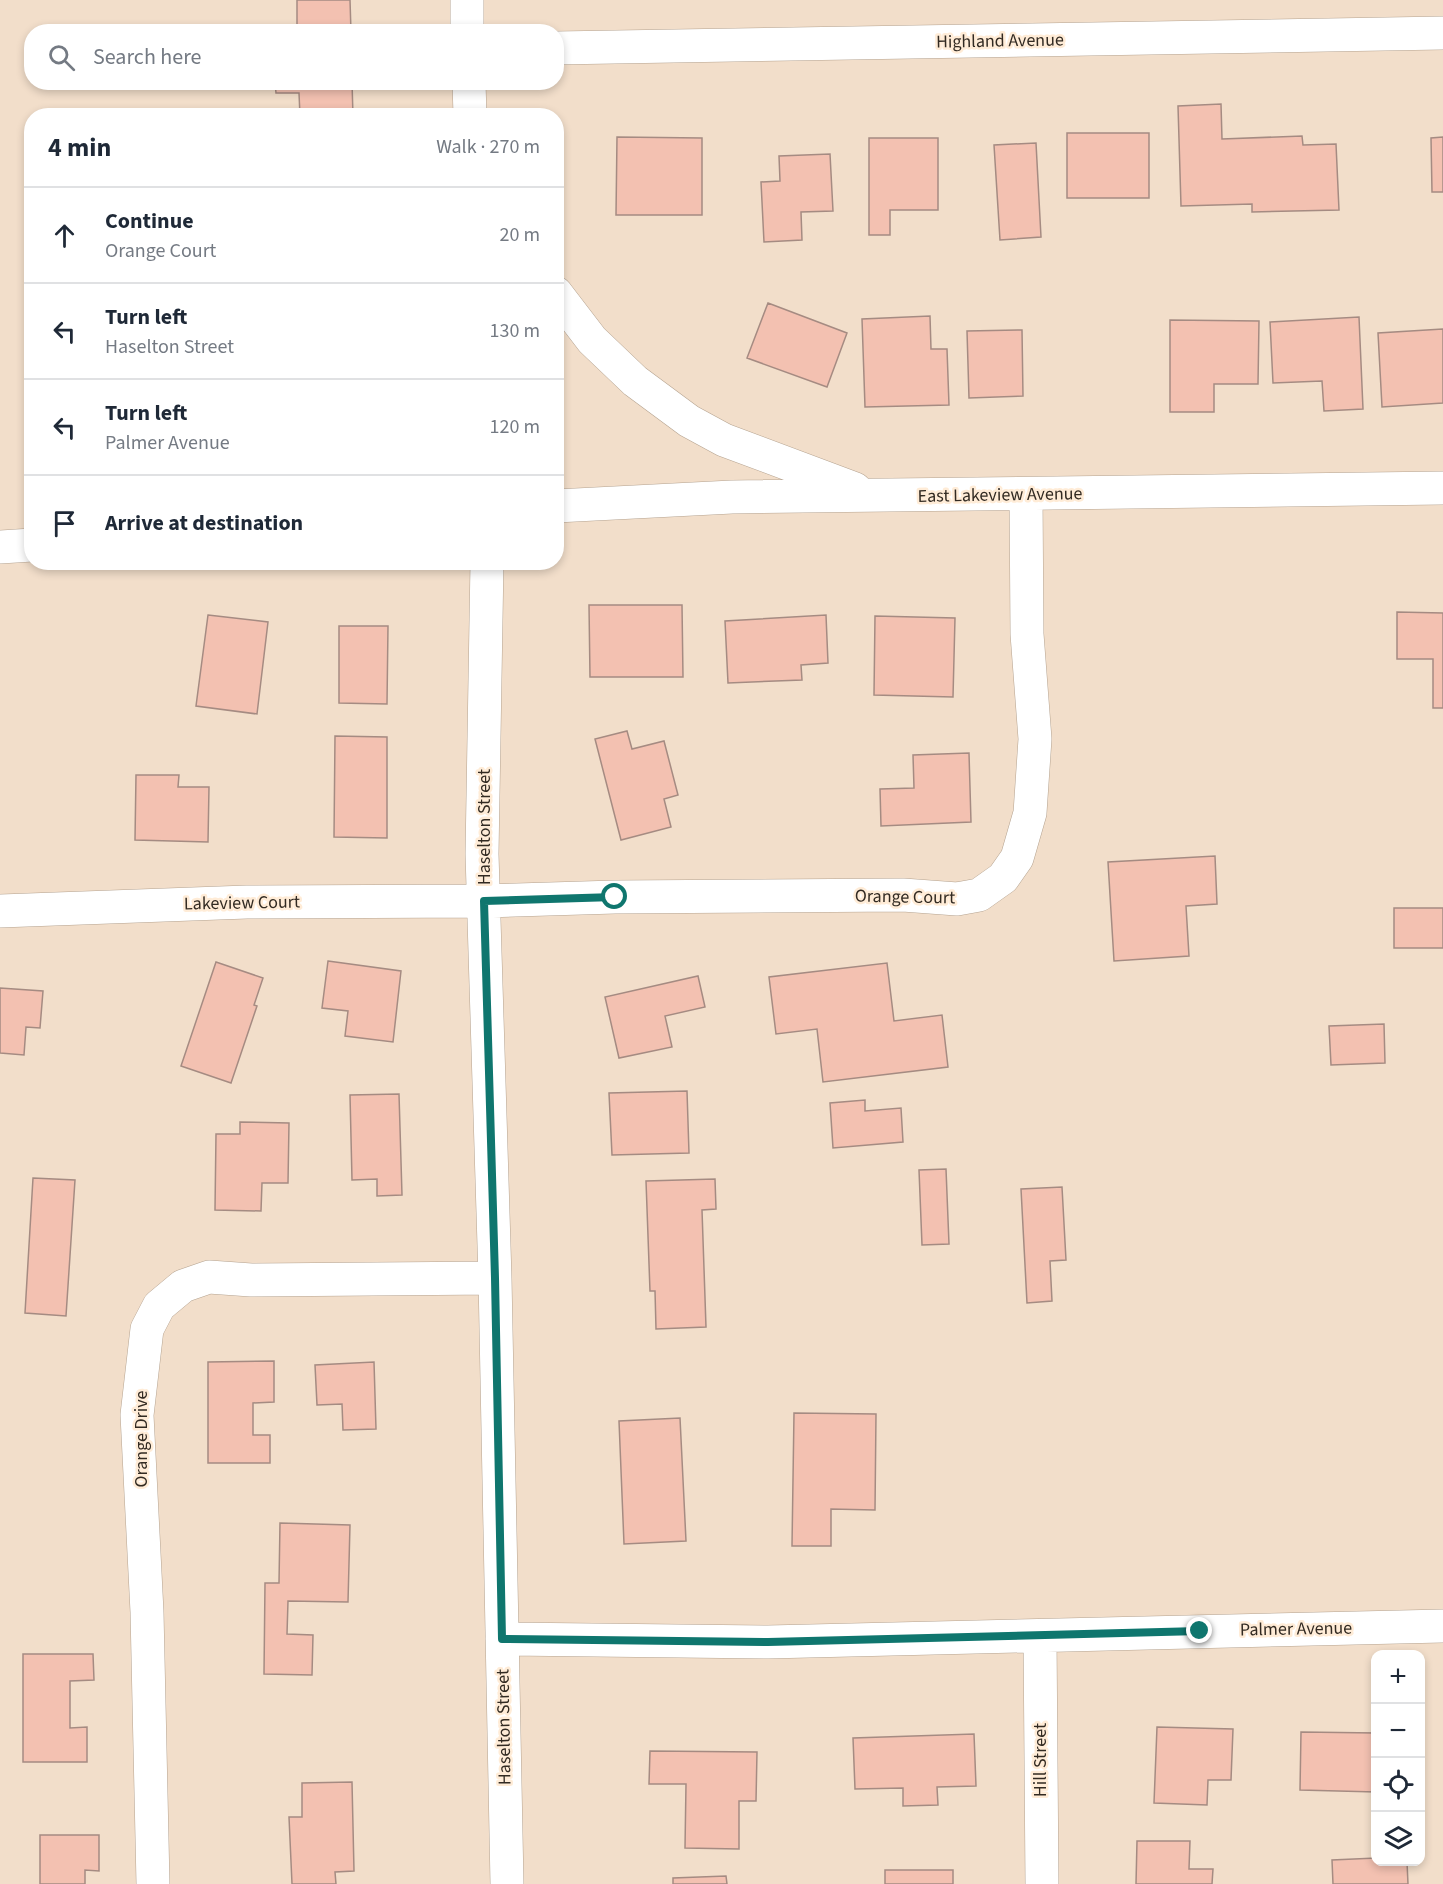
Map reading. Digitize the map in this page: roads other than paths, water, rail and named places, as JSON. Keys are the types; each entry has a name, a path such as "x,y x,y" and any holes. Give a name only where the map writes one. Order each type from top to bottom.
{"street":[{"path":"467,0 467,24"},
{"name":"Highland Avenue","path":"564,48 1443,33"},
{"path":"469,90 470,108"},
{"path":"564,303 592,340 635,381 689,421 724,440 874,496"},
{"name":"East Lakeview Avenue","path":"564,506 732,497 1443,488"},
{"name":"Orange Court","path":"484,901 615,897 892,895 957,899 979,895 1003,878 1017,858 1030,813 1035,739 1027,634 1026,494"},
{"path":"0,547 24,546"},
{"name":"Haselton Street","path":"488,570 483,854 495,1278 507,1884"},
{"name":"Lakeview Court","path":"0,911 247,902 484,901"},
{"name":"Orange Drive","path":"153,1884 147,1612 137,1415 147,1329 159,1305 183,1286 209,1277 251,1280 495,1278"},
{"name":"Palmer Avenue","path":"502,1639 768,1642 1443,1626"},
{"name":"Hill Street","path":"1040,1636 1042,1884"}]}
